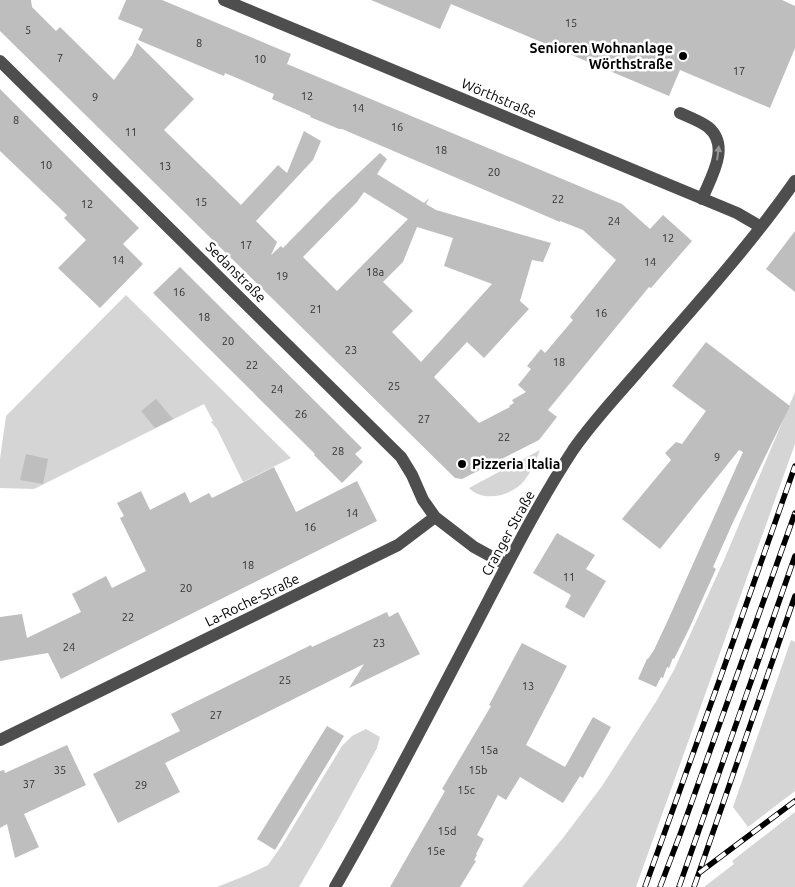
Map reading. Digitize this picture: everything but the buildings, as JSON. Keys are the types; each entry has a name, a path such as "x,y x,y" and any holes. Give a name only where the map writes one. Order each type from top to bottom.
{"street":[{"name":"Wörthstraße","path":"224,0 737,213 760,227"},
{"name":"Sedanstraße","path":"0,61 401,457 434,517"},
{"path":"680,113 710,128 719,146 719,157 702,199"},
{"name":"Cranger Straße","path":"335,887 371,824 507,565 553,482 575,448 600,415 724,272 795,181"},
{"path":"434,517 474,547 507,565"},
{"name":"La-Roche-Straße","path":"0,740 398,545 434,517"}],"shaded area":[{"path":"126,295 291,458 243,482 217,429 211,422 213,421 204,404 34,489 0,488 0,459 6,416"},
{"path":"795,392 795,444 636,887 522,887 563,838 602,786 674,670 724,560"},
{"path":"540,450 527,478 512,491 497,496 489,496 475,493 469,488"},
{"path":"791,640 795,642 795,791 748,827 733,807"},
{"path":"366,729 380,737 377,748 299,887 217,887 268,865 342,746 352,736"},
{"path":"795,812 795,887 704,887 734,864 732,861"}],"railway":[{"path":"645,887 795,466"},
{"path":"660,887 795,513"},
{"path":"679,887 795,556"},
{"path":"694,887 795,596"},
{"path":"699,873 795,801"}],"place":[{"name":"Senioren Wohnanlage Wörthstraße","path":"683,56"},
{"name":"Pizzeria Italia","path":"462,464"}]}
